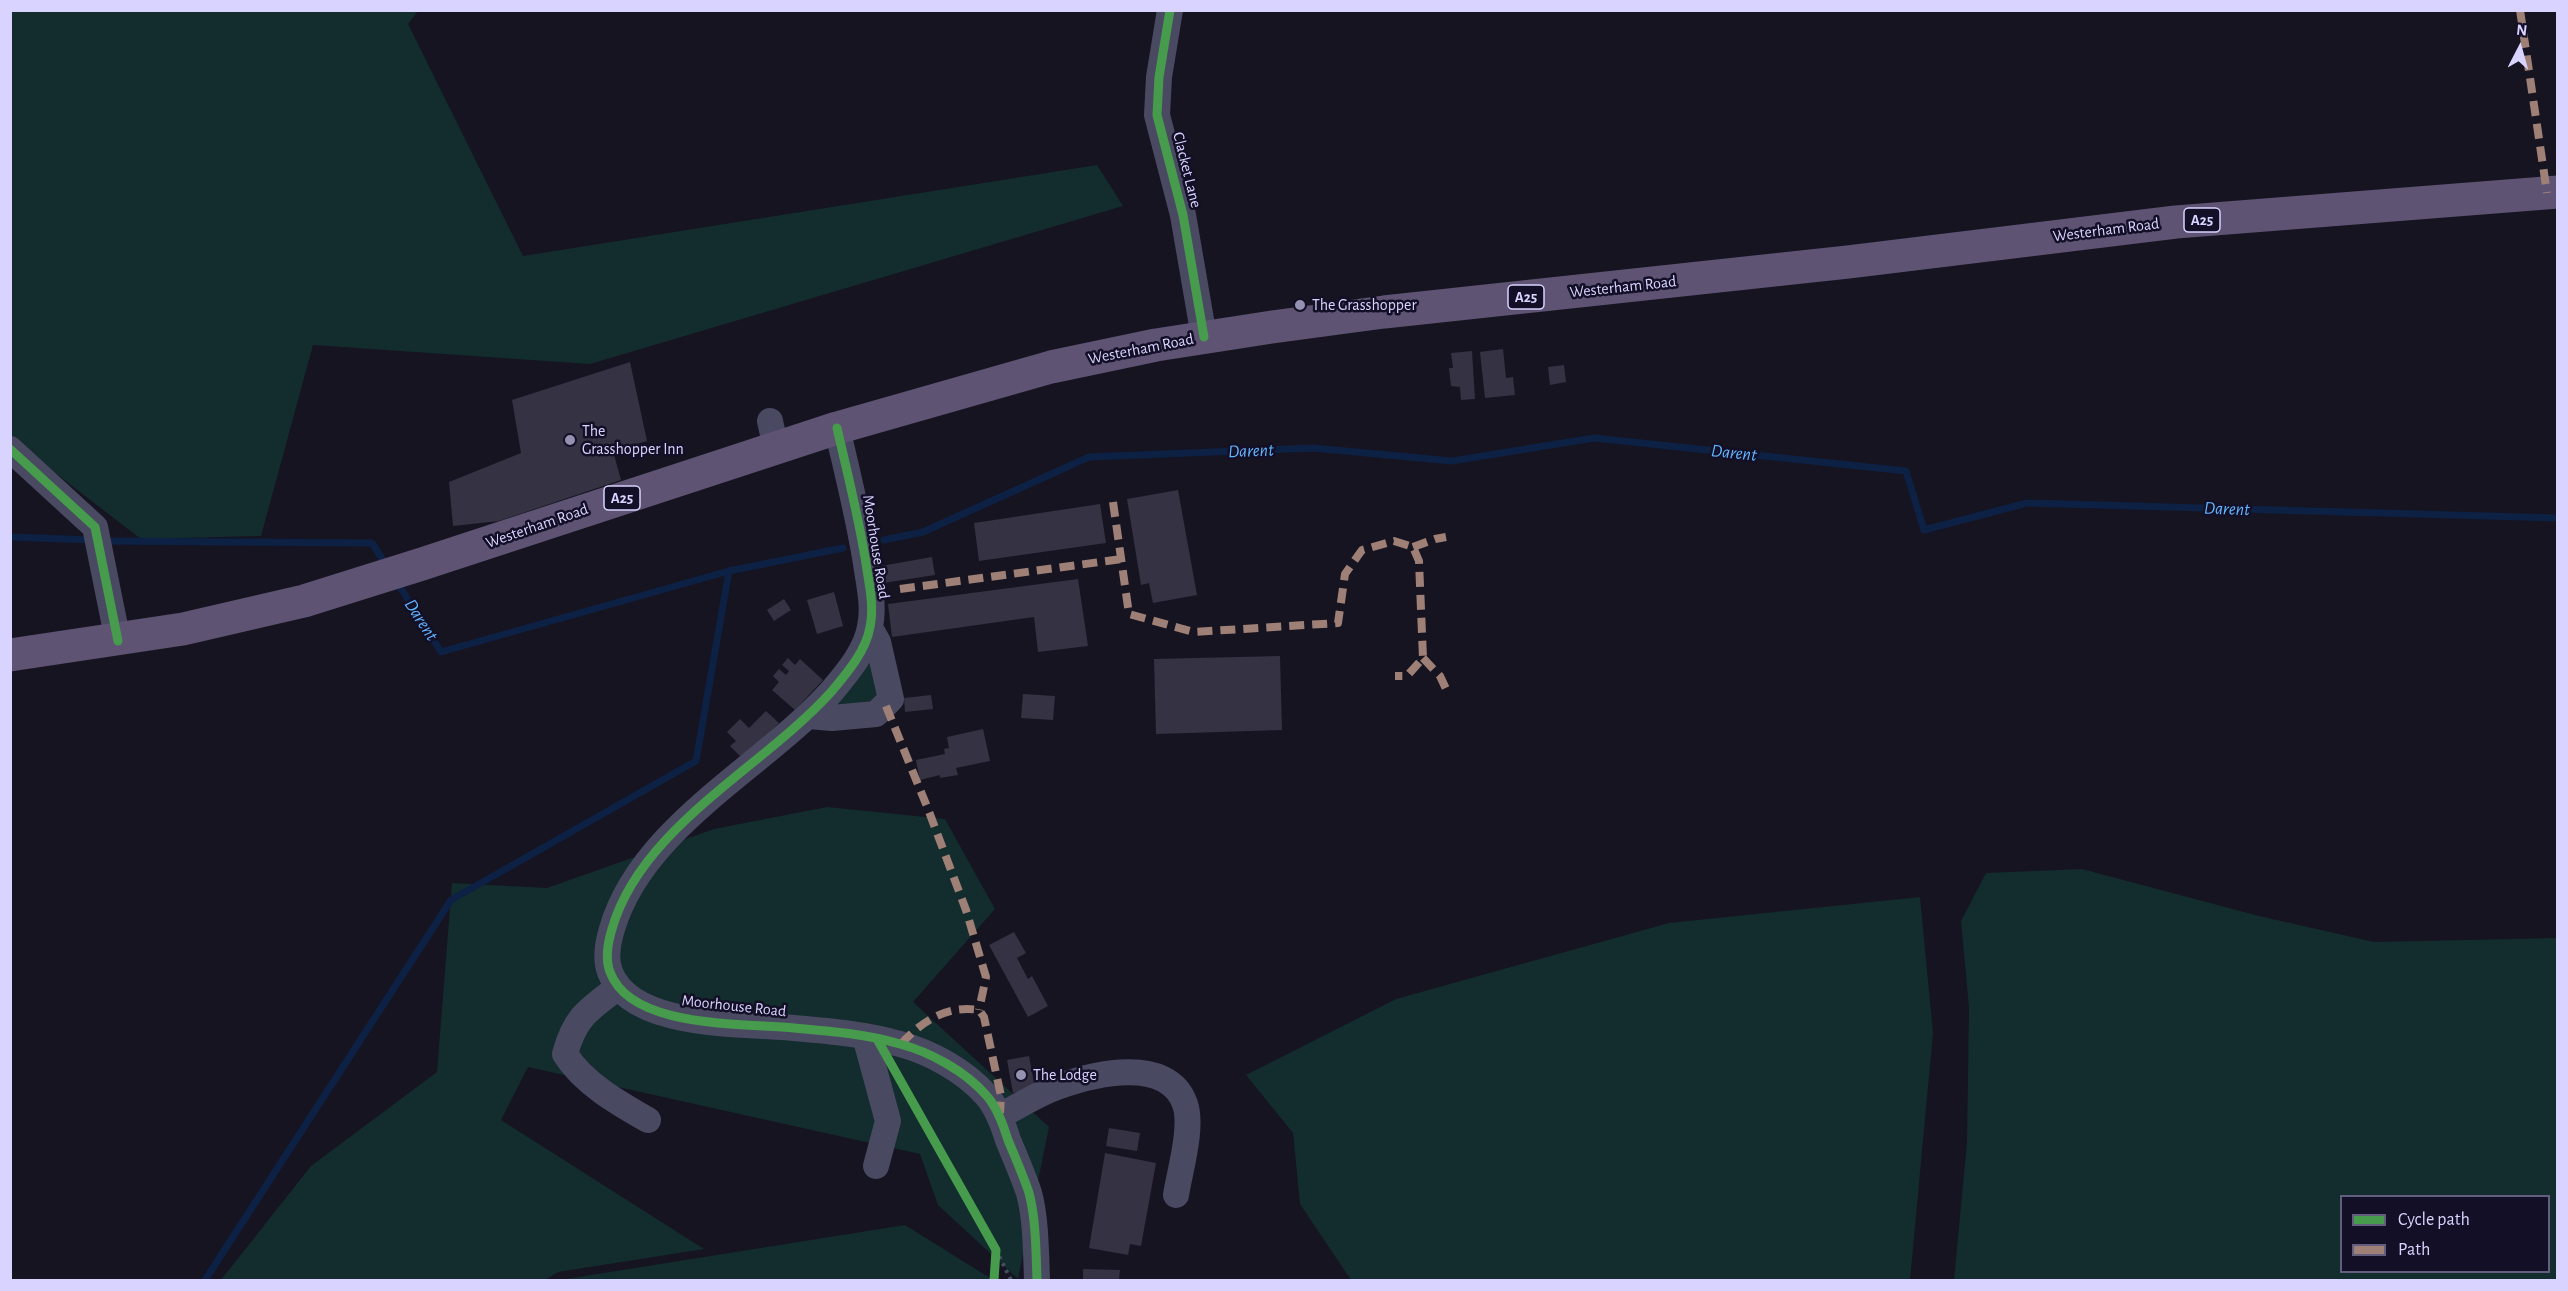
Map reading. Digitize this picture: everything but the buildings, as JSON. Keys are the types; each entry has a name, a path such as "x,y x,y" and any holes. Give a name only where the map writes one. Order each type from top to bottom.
{"main road":[{"name":"Westerham Road","path":"10,655 118,641 243,616 391,574 773,435 837,428 1051,367 1204,337 1384,312 1836,264 2176,222 2558,192"}],"street":[{"name":"Clacket Lane","path":"1170,10 1159,77 1157,115 1183,215 1204,337"},
{"name":"Moorhouse Road","path":"837,428 863,542 872,604 870,628 858,657 839,683 809,716 669,834 638,875 617,913 609,942 608,968 617,988 641,1005 684,1019 865,1036 901,1044 932,1056 968,1079 986,1095 999,1116 1030,1195 1037,1281"},
{"path":"10,449 95,527 118,641"},
{"path":"809,716 832,718 876,714 891,699 878,642 870,628"},
{"path":"617,988 583,1014 570,1036 566,1054 573,1067 616,1102 648,1120"},
{"path":"865,1036 888,1121 876,1166"},
{"path":"999,1116 1057,1087 1107,1075 1142,1072 1158,1076 1171,1083 1181,1095 1186,1106 1188,1123 1176,1195"}],"path":[{"path":"996,1250 1011,1281"}],"green space":[{"path":"10,11 418,11 408,24 523,256 1097,165 1123,206 590,364 313,345 261,536 141,539 11,439"},
{"path":"870,648 882,692 877,701 833,707"},
{"path":"827,807 945,819 995,909 913,1002 1049,1127 1018,1279 938,1205 920,1154 528,1067 501,1120 704,1249 558,1272 545,1280 221,1280 311,1166 437,1072 452,883 547,888 714,829"},
{"path":"2082,869 2259,916 2374,942 2557,938 2557,1280 1954,1280 1967,1142 1969,1008 1961,921 1986,873"},
{"path":"1920,897 1933,1033 1910,1280 1351,1280 1300,1204 1293,1133 1246,1075 1396,999 1669,923"},
{"path":"905,1225 991,1280 560,1280"}],"waterway":[{"name":"Darent","path":"884,540 923,532 1089,457 1313,448 1452,461 1594,438 1906,471 1924,530 2027,503 2558,518"},
{"name":"Darent","path":"10,537 92,540"},
{"name":"Darent","path":"103,541 372,543 386,565"},
{"name":"Darent","path":"397,582 441,652 729,571 843,548"},
{"path":"205,1280 451,900 696,761 729,571"}],"marked path":[{"path":"2520,10 2547,193"},
{"path":"1113,502 1129,614 1194,632 1338,623 1345,574 1362,550 1394,541 1413,547 1419,561 1423,658 1407,676 1395,676"},
{"path":"1413,547 1446,537"},
{"path":"900,589 1122,559"},
{"path":"1423,658 1440,676 1447,691"},
{"path":"886,706 966,910 986,977 979,1010"},
{"path":"901,1044 918,1028 936,1016 956,1010 979,1010 984,1017 1001,1096 1000,1113"}],"cycle path":[{"path":"1170,10 1159,77 1157,115 1183,215 1204,337"},
{"path":"837,428 857,517 870,591 872,606 868,636 855,661 832,691 804,719 707,800 649,859 627,893 612,929 609,939 608,967 622,991 640,1004 664,1013 691,1020 821,1030 874,1038 923,1052 968,1078 986,1095 996,1110 1029,1193 1034,1225 1037,1280"},
{"path":"10,449 95,527 118,641"},
{"path":"877,1039 996,1250 994,1280"}],"place":[{"name":"The Grasshopper","path":"1300,305"},
{"name":"The Grasshopper Inn","path":"570,440"},
{"name":"The Lodge","path":"1021,1075"}]}
